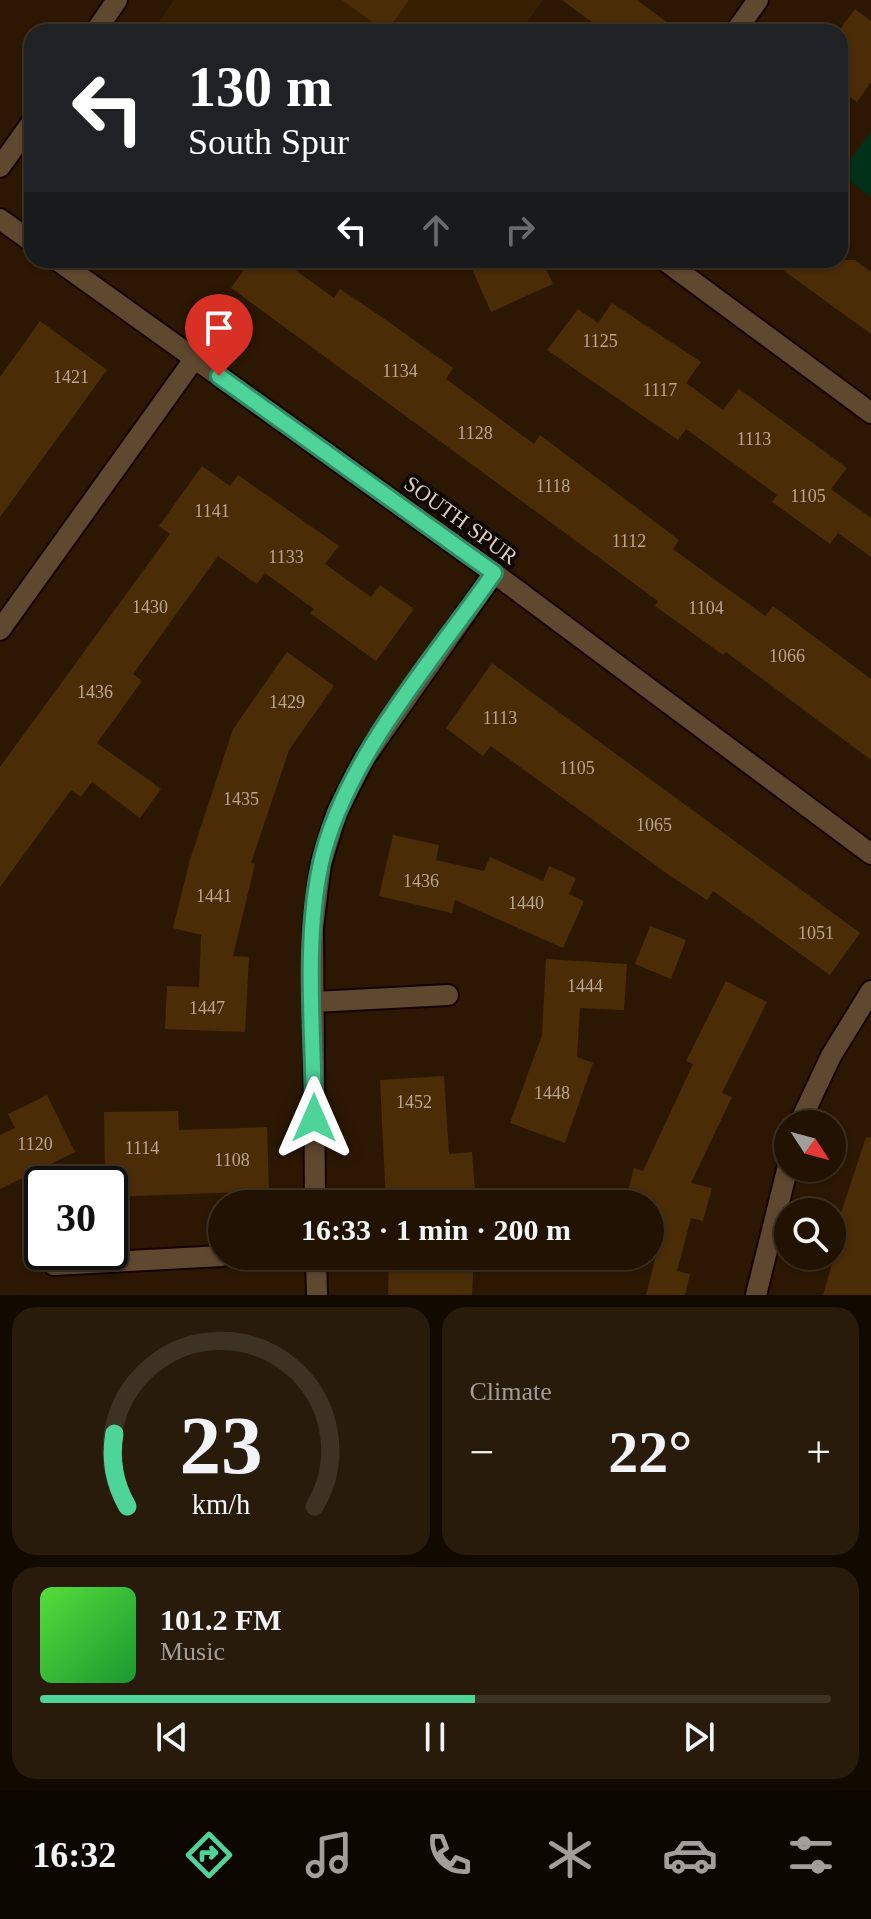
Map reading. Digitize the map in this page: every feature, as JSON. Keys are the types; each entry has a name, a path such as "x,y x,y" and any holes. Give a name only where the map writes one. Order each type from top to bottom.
{"street":[{"path":"100,24 117,0"},
{"path":"741,24 758,0"},
{"path":"0,167 24,133"},
{"path":"0,219 24,236"},
{"name":"SOUTH SPUR","path":"68,268 494,573 871,854"},
{"path":"675,268 871,413"},
{"path":"0,630 195,358"},
{"path":"315,1190 313,928 321,864 337,812 364,759 494,573"},
{"path":"806,1110 831,1056 871,991"},
{"path":"314,1002 448,995"},
{"path":"756,1295 784,1182"},
{"path":"128,1261 208,1257"},
{"path":"316,1270 317,1295"}],"shaded area":[{"path":"174,0 543,0 526,24 158,24"}],"green space":[{"path":"871,131 871,197 848,180 848,163"}],"building":[{"path":"342,0 409,0 392,24 375,24"},
{"path":"562,0 637,0 669,24 594,24"},
{"path":"855,9 871,21 871,82 857,102 848,96 848,24 844,24"},
{"path":"848,260 855,260 871,272 871,334 780,268 848,268"},
{"path":"245,268 292,268 334,298 340,289 453,368 446,379 534,444 540,435 679,540 673,549 765,616 773,606 871,679 871,760 726,652 723,655 655,606 658,601 231,288"},
{"path":"472,268 546,268 553,284 491,312"},
{"path":"612,303 701,362 686,383 723,410 739,389 847,468 831,489 871,518 871,557 838,533 830,544 772,502 777,495 686,429 678,440 547,350 578,309 598,323"},
{"path":"40,321 107,370 0,517 0,377"},
{"path":"202,466 230,486 238,475 339,546 325,564 371,597 380,585 414,609 376,661 310,613 314,609 265,573 257,584 218,556 133,674 142,681 97,743 161,789 140,818 92,782 81,797 71,790 0,887 0,767 170,534 159,526"},
{"path":"287,652 334,686 289,750 251,863 255,864 233,956 249,957 245,1032 165,1029 167,986 199,987 201,935 173,928 190,860 233,729"},
{"path":"492,663 860,933 830,975 713,891 707,900 669,875 491,746 483,756 446,728"},
{"path":"393,835 439,845 436,860 484,871 490,857 543,881 549,866 576,878 569,894 584,901 563,948 455,900 452,913 379,896"},
{"path":"650,926 686,940 671,979 635,964"},
{"path":"546,959 627,964 624,1010 580,1008 577,1057 593,1063 565,1143 510,1123 542,1035"},
{"path":"726,981 767,1002 722,1093 732,1097 691,1183 712,1188 703,1221 691,1218 677,1271 690,1274 685,1295 646,1295 652,1270 664,1270 664,1190 628,1190 634,1168 643,1171 693,1064 686,1061"},
{"path":"444,1076 449,1154 472,1152 475,1190 385,1190 380,1080"},
{"path":"47,1095 75,1152 47,1166 24,1166 24,1177 0,1189 0,1135 15,1128 8,1114"},
{"path":"178,1111 179,1130 267,1127 269,1190 208,1190 208,1193 128,1196 128,1166 105,1166 104,1112"},
{"path":"866,1137 871,1138 871,1295 823,1295 830,1270 846,1270 846,1198"},
{"path":"389,1270 473,1270 472,1295 388,1295"}],"route":[{"path":"219,376 494,573 364,759 337,812 321,864 313,928 314,1118"}]}
